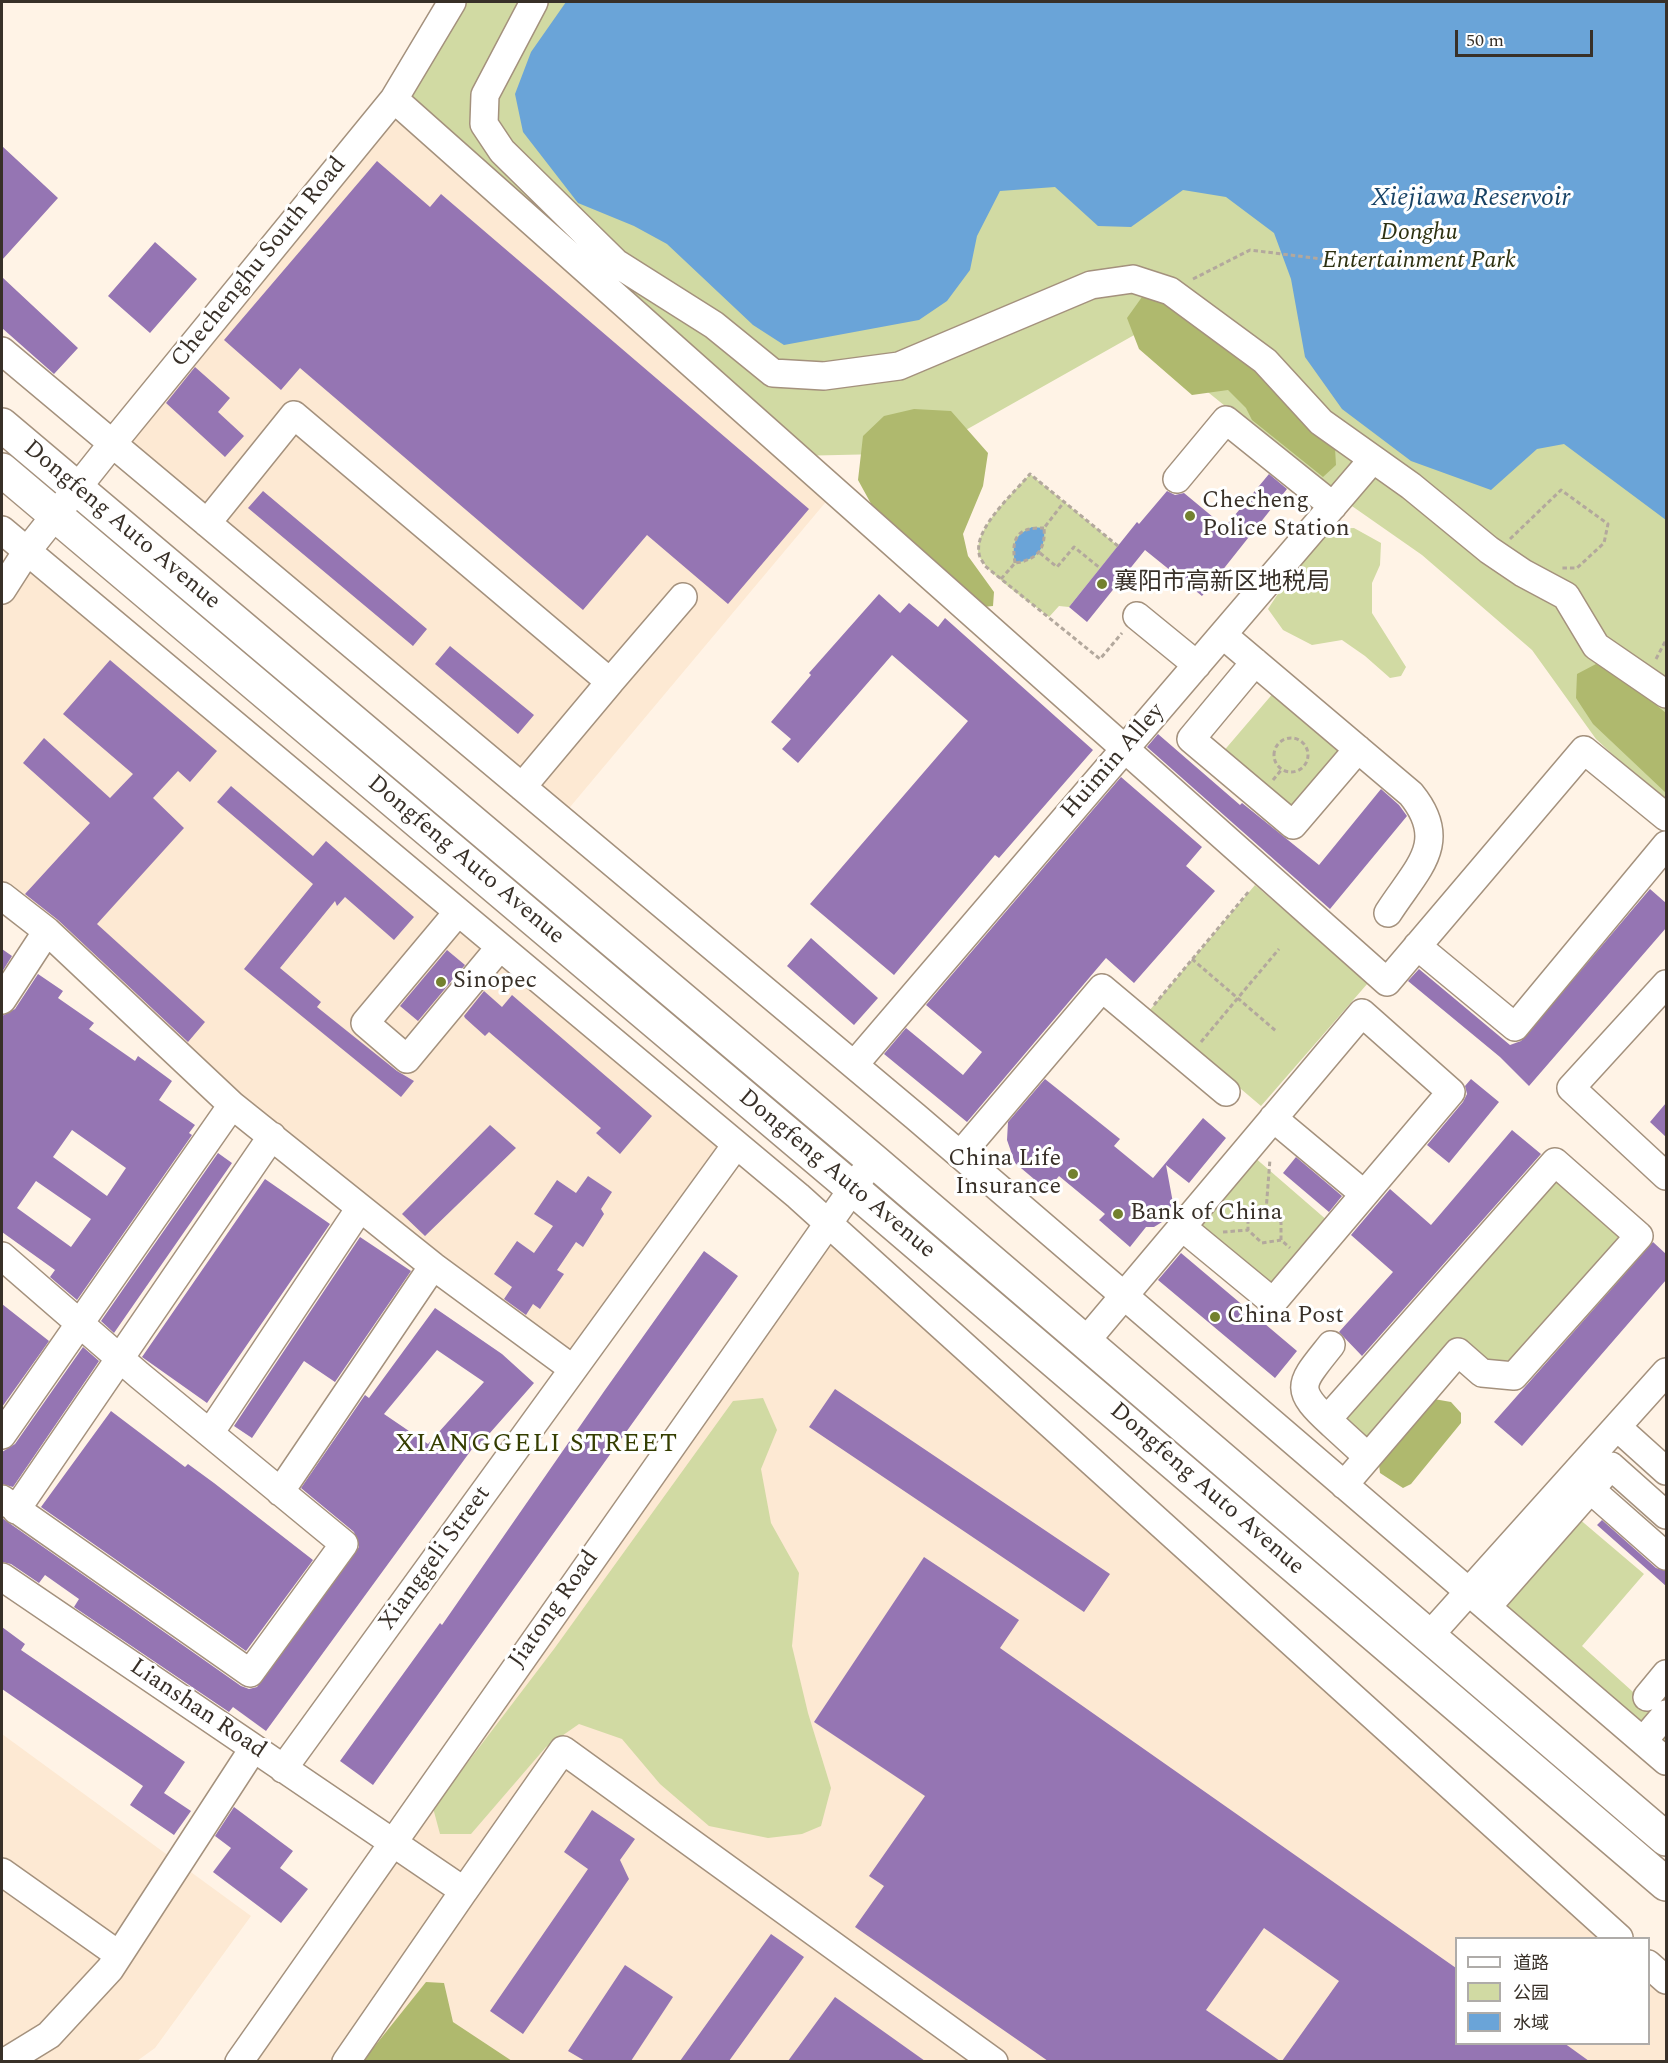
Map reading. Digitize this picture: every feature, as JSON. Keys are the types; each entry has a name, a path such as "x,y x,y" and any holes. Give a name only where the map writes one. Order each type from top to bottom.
{"main road":[{"name":"Dongfeng Auto Avenue","path":"2,425 874,1161 1666,1839"},
{"name":"Dongfeng Auto Avenue","path":"2,470 852,1188 1666,1884"}],"street":[{"name":"Chechenghu South Road","path":"2,590 27,551 112,444 393,99 452,2"},
{"path":"534,2 484,95 484,124 502,151 616,263 714,325 773,373 825,376 899,366 1091,285 1133,279 1170,291 1265,361 1321,422 1523,573 1566,596 1596,646 1666,693"},
{"path":"393,99 1387,982 1584,750 1666,817"},
{"path":"2,351 854,1065 1666,1761"},
{"path":"207,523 294,415 610,682"},
{"path":"1177,479 1226,420 1333,506"},
{"name":"Huimin Alley","path":"854,1065 1373,459"},
{"path":"2,530 736,1144 827,1223 1618,1937"},
{"path":"522,787 683,597"},
{"path":"1137,616 1197,665"},
{"path":"1223,634 1411,794 1423,809 1430,827 1428,850 1388,913"},
{"path":"1255,662 1191,739 1293,825 1358,749"},
{"path":"1417,946 1515,1027 1666,845"},
{"path":"2,896 47,931 232,1105 433,1266 573,1369"},
{"path":"458,912 365,1023 398,1052 407,1059 500,947"},
{"path":"2,1000 47,931"},
{"path":"1666,984 1571,1088 1666,1176"},
{"path":"960,1155 1102,988 1226,1092"},
{"path":"1085,1342 1362,1013 1451,1092 1273,1302 1182,1227"},
{"path":"2,1435 232,1105"},
{"path":"1273,1118 1364,1194"},
{"path":"2,1256 121,1359 344,1544 250,1673 9,1504 121,1359 272,1136"},
{"name":"Xianggeli Street","path":"283,1769 736,1144"},
{"name":"Jiatong Road","path":"239,2061 827,1223 874,1161"},
{"path":"1332,1424 1332,1414 1555,1162 1639,1236 1514,1376 1482,1373 1458,1352 1344,1485"},
{"path":"210,1433 360,1208"},
{"path":"280,1492 433,1266"},
{"path":"1331,1345 1306,1376 1304,1392 1309,1403 1368,1457"},
{"path":"1429,1636 1478,1599 1591,1490 1617,1426 1666,1372"},
{"path":"1617,1426 1666,1471"},
{"path":"1478,1599 1604,1458"},
{"path":"1604,1458 1666,1515"},
{"path":"1591,1490 1666,1556"},
{"name":"Lianshan Road","path":"2,1577 464,1891 468,1885"},
{"path":"1643,1741 1666,1674"},
{"path":"5,2061 49,2036 110,1969 253,1749"},
{"path":"346,2061 563,1750 994,2061"},
{"path":"2,1872 119,1955"},
{"path":"1650,1966 1666,1980"}],"path":[{"path":"1170,291 1250,250 1354,263"},
{"path":"1118,546 1030,474 992,518 980,538 978,554 986,566 1001,579 1100,659 1137,616"},
{"path":"1510,539 1561,490 1608,524 1604,543 1577,568 1554,568"},
{"path":"1001,579 1015,563 1030,561 1040,552 1045,538 1044,528 1064,502"},
{"path":"1015,563 1012,545 1018,534 1032,527 1044,528"},
{"path":"1466,531 1510,539 1519,544"},
{"path":"1040,552 1057,567 1074,547 1100,568"},
{"path":"1659,665 1655,658 1666,640"},
{"path":"1289,738 1300,741 1308,754 1306,765 1292,772 1277,765 1274,754 1279,743 1289,738"},
{"path":"1149,1011 1265,873"},
{"path":"1194,1051 1279,950"},
{"path":"1192,959 1276,1031"},
{"path":"1266,1211 1273,1118"},
{"path":"1266,1211 1281,1222 1281,1240 1262,1243 1248,1230 1248,1214 1266,1211"}],"shaded area":[{"path":"394,99 835,491 560,819 112,444"},
{"path":"27,551 736,1145 573,1369 433,1266 2,896 2,590"},
{"path":"827,1223 1618,1937 1455,1937 1455,2045 1650,2045 1650,1965 1666,1980 1666,2061 239,2062"},
{"path":"2,1734 251,1916 155,2048 137,2061 2,2061"}],"green space":[{"name":"Xiejiawa Reservoir","path":"452,2 1666,2 1666,804 1596,739 1532,650 1422,555 1329,490 1136,334 925,453 795,456 394,99"},
{"path":"1161,295 1237,346 1335,448 1336,465 1323,477 1252,420 1246,408 1228,390 1192,395 1139,349 1127,318 1142,297"},
{"path":"914,409 951,411 988,453 983,486 963,534 968,556 994,592 993,606 983,607 875,511 858,480 863,436 884,416"},
{"path":"1030,474 1118,546 1069,607 1059,606 1049,617 1010,588 990,570 979,555 979,545 988,523"},
{"path":"1354,528 1381,543 1380,565 1372,583 1372,613 1406,667 1401,676 1390,678 1342,640 1312,645 1283,630 1268,609 1294,569 1327,529"},
{"path":"1596,664 1623,678 1666,713 1666,793 1593,724 1576,698 1577,674"},
{"path":"1281,684 1358,749 1293,825 1216,760"},
{"path":"1255,885 1368,983 1261,1106 1149,1011"},
{"path":"1246,1150 1336,1228 1273,1302 1182,1227"},
{"path":"1562,1178 1621,1232 1617,1242 1512,1360 1482,1362 1458,1341 1365,1442 1346,1425 1347,1406 1547,1181"},
{"path":"763,1398 777,1430 761,1469 771,1523 799,1573 792,1646 808,1713 831,1788 821,1826 802,1834 768,1838 709,1826 660,1784 622,1739 579,1724 546,1747 471,1834 440,1834 433,1808 554,1649 733,1401"},
{"path":"1434,1399 1451,1402 1461,1413 1461,1423 1411,1484 1403,1488 1380,1473 1378,1456"},
{"path":"1571,1512 1644,1574 1582,1646 1662,1718 1666,1714 1666,1761 1487,1607"},
{"path":"426,1982 444,1983 453,2022 512,2061 362,2062"}],"water":[{"name":"Xiejiawa Reservoir","path":"566,2 1666,2 1666,520 1564,444 1537,449 1491,490 1411,461 1342,409 1305,357 1291,279 1274,233 1226,197 1183,190 1131,227 1098,226 1055,187 1000,191 977,236 970,270 947,301 919,320 784,345 753,325 667,244 634,226 578,203 523,132 515,94 531,52"},
{"path":"1032,527 1044,528 1041,548 1029,559 1015,563 1014,545 1021,534"}],"building":[{"path":"2,146 58,198 2,260"},
{"path":"377,161 430,207 441,194 809,509 728,604 647,535 583,610 300,368 281,390 224,340"},
{"path":"155,242 197,279 150,333 108,296"},
{"path":"2,277 78,348 54,374 2,328"},
{"path":"195,367 230,398 218,412 244,436 225,457 166,403"},
{"path":"1269,474 1287,489 1202,596 1145,550 1087,622 1069,607 1137,522 1139,524 1167,491 1175,495 1184,493 1225,527"},
{"path":"263,491 427,629 413,646 248,508"},
{"path":"879,594 900,613 909,603 938,627 945,618 1093,750 999,858 995,855 894,975 810,904 968,721 892,655 798,763 782,749 791,739 771,722 811,675 809,673"},
{"path":"450,646 534,715 518,734 435,664"},
{"path":"110,660 217,751 190,782 178,771 153,798 184,828 97,924 205,1022 188,1042 58,920 25,894 90,823 23,763 44,738 110,798 133,774 63,714"},
{"path":"1158,734 1240,805 1242,803 1319,865 1381,789 1399,805 1407,816 1330,909 1147,747"},
{"path":"1121,777 1202,847 1186,866 1215,891 1134,983 1106,958 967,1122 884,1054 906,1028 963,1075 982,1052 926,1005"},
{"path":"231,786 313,856 326,841 414,917 394,940 345,897 337,906 335,901 280,968 321,1002 317,1007 397,1071 414,1081 401,1097 244,969 313,884 217,802"},
{"path":"1650,889 1666,903 1666,928 1529,1086 1500,1057 1408,981 1419,969 1510,1045 1521,1041"},
{"path":"811,938 878,998 854,1025 787,966"},
{"path":"2,949 12,956 2,972"},
{"path":"447,950 465,965 418,1021 400,1006"},
{"path":"38,974 63,991 58,998 94,1023 89,1029 135,1061 138,1056 172,1081 159,1100 195,1125 189,1133 192,1135 77,1300 50,1277 55,1270 2,1232 2,1016 15,1009","holes":["72,1130 126,1168 107,1196 53,1157","36,1181 91,1219 71,1247 17,1208"]},
{"path":"484,991 502,1007 512,995 652,1116 620,1154 596,1133 601,1128 489,1032 485,1036 465,1018 464,1016"},
{"path":"1045,1079 1120,1139 1114,1146 1153,1178 1203,1118 1226,1138 1189,1183 1166,1165 1173,1203 1170,1211 1162,1222 1154,1227 1146,1227 1130,1247 1099,1220 1105,1214 1059,1176 1047,1190 1015,1163 1007,1140 1008,1122"},
{"path":"1471,1079 1499,1102 1449,1163 1427,1145 1463,1102 1467,1094 1465,1086"},
{"path":"1666,1103 1666,1137 1650,1122"},
{"path":"490,1125 516,1148 425,1236 402,1214"},
{"path":"1512,1130 1541,1154 1362,1356 1339,1332 1393,1272 1351,1235 1390,1189 1431,1225"},
{"path":"218,1153 232,1163 114,1333 101,1321"},
{"path":"1296,1157 1342,1196 1329,1212 1283,1173"},
{"path":"588,1176 612,1192 601,1209 604,1214 583,1247 576,1242 557,1270 564,1274 540,1309 533,1304 526,1315 504,1299 512,1287 494,1274 517,1241 534,1253 553,1226 534,1214 557,1180 576,1193"},
{"path":"265,1179 330,1224 207,1403 142,1357"},
{"path":"360,1237 411,1271 335,1382 304,1361 252,1438 234,1426"},
{"path":"1653,1242 1666,1254 1666,1280 1522,1446 1494,1422"},
{"path":"704,1251 738,1276 373,1785 340,1761 440,1623 442,1625"},
{"path":"1181,1253 1297,1351 1275,1378 1158,1280"},
{"path":"2,1304 49,1341 2,1407"},
{"path":"435,1308 502,1354 534,1383 474,1451 472,1449 266,1731 233,1707 229,1712 74,1607 79,1599 45,1575 39,1583 11,1564 2,1562 2,1518 241,1686 249,1689 257,1687 359,1547 354,1532 301,1488 365,1395 369,1398","holes":["437,1350 484,1382 428,1444 384,1414"]},
{"path":"83,1347 99,1361 13,1487 2,1484 2,1452 15,1444"},
{"path":"835,1389 1110,1574 1084,1612 809,1427"},
{"path":"111,1411 185,1467 188,1464 214,1483 313,1560 246,1651 41,1507"},
{"path":"1602,1520 1656,1568 1666,1571 1666,1586 1597,1525"},
{"path":"924,1557 1019,1620 1000,1648 1455,1967 1455,2045 1567,2045 1589,2061 1282,2061 1339,1981 1264,1928 1206,2010 1280,2061 1048,2061 855,1927 884,1886 869,1876 925,1796 814,1722"},
{"path":"2,1627 25,1644 21,1650 185,1762 164,1793 191,1811 174,1835 130,1805 143,1786 2,1689"},
{"path":"234,1807 293,1851 280,1868 308,1889 281,1923 213,1872 231,1848 215,1836"},
{"path":"592,1810 635,1839 620,1860 629,1879 523,2034 490,2011 588,1869 564,1852"},
{"path":"771,1934 804,1957 729,2061 680,2061"},
{"path":"625,1965 673,1997 631,2061 585,2061 568,2051"},
{"path":"835,1997 925,2061 788,2061"}],"place":[{"name":"Checheng Police Station","path":"1190,516"},
{"name":"襄阳市高新区地税局","path":"1102,584"},
{"name":"Sinopec","path":"441,982"},
{"name":"China Life Insurance","path":"1073,1174"},
{"name":"Bank of China","path":"1118,1214"},
{"name":"China Post","path":"1215,1317"}],"district":[{"name":"XIANGGELI STREET","path":"537,1446"}],"park label":[{"name":"Donghu Entertainment Park","path":"1419,248"}]}
